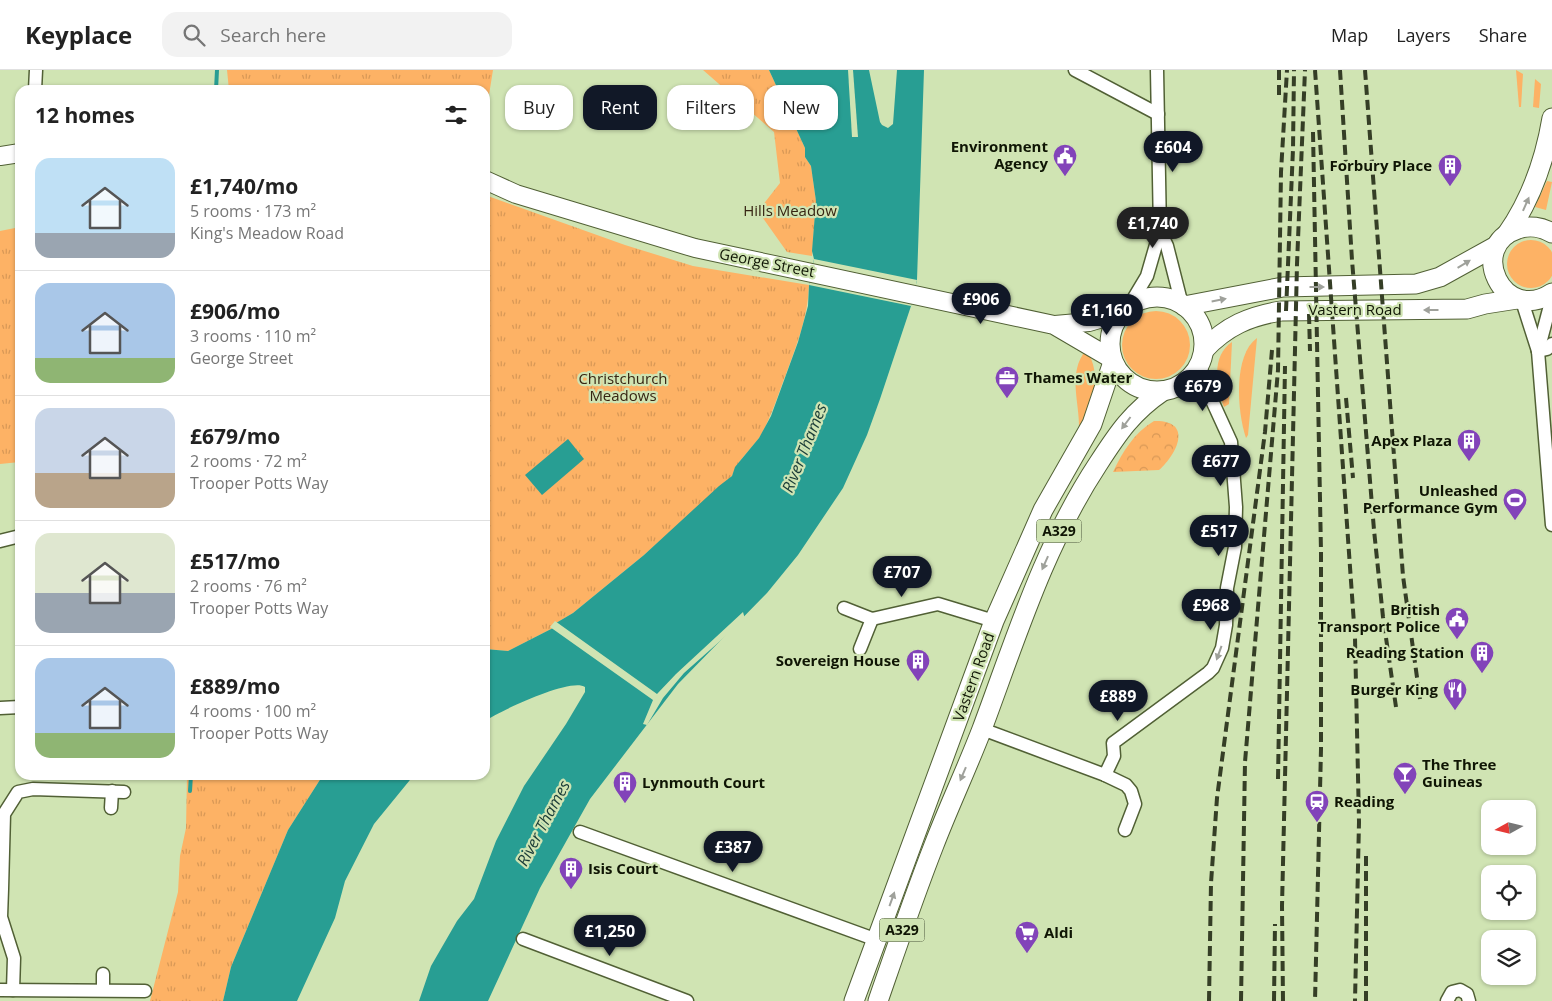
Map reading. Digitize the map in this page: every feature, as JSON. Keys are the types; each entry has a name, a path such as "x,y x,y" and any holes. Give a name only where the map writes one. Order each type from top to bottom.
{"main road":[{"path":"1520,300 1508,293 1498,281 1493,264 1502,240 1522,213 1535,182 1547,144 1552,118"},
{"path":"0,156 15,154"},
{"name":"George Street","path":"490,182 516,194 695,248 1054,325 1088,322 1126,309"},
{"path":"1502,240 1529,227 1543,228 1552,233"},
{"name":"Vastern Road","path":"1183,305 1283,287 1416,284 1440,277 1502,240"},
{"name":"Vastern Road","path":"1202,356 1217,336 1248,317 1266,313 1281,311 1467,309 1485,304 1520,300 1534,301 1552,293"},
{"path":"1158,297 1183,305 1196,318 1202,330 1202,356 1190,378 1179,386 1163,391 1149,391 1136,386 1123,377 1113,361 1110,346 1112,330 1126,309 1138,301 1158,297"},
{"name":"George Street","path":"1054,325 1113,361"},
{"name":"Vastern Road","path":"854,1001 994,621 1043,510 1092,424 1113,361"},
{"name":"Vastern Road","path":"878,1001 935,843 982,729 1022,617 1066,517 1087,481 1127,421 1136,411 1163,391"}],"street":[{"path":"34,85 36,70"},
{"path":"1075,70 1158,114"},
{"path":"1126,309 1147,276 1160,231 1157,70"},
{"path":"1160,231 1167,246 1183,305"},
{"path":"1538,351 1552,298"},
{"path":"1520,300 1538,351 1552,525"},
{"path":"1538,351 1547,349 1552,344"},
{"path":"1105,775 1114,756 1113,743 1208,673 1213,668 1222,648 1236,526 1234,452 1227,431 1204,383 1202,356"},
{"path":"0,541 15,537"},
{"path":"844,608 872,619 938,604 994,621"},
{"path":"860,649 872,619"},
{"path":"0,708 15,707"},
{"path":"982,729 1105,775 1126,785 1134,798 1133,810 1125,830"},
{"path":"13,990 14,958 1,917 4,814 18,792 33,789 118,791 111,808"},
{"path":"580,832 877,940"},
{"path":"523,939 687,1001"},
{"path":"103,974 103,990"},
{"path":"0,990 145,991"},
{"path":"1448,1001 1452,992 1460,990 1467,994 1469,1001"}],"green space":[{"path":"227,70 493,70 490,89 490,85 228,85"},
{"name":"Hills Meadow","path":"703,70 769,70 776,85 764,85 764,123 754,115 754,85 720,85"},
{"path":"1516,70 1523,74 1521,107 1519,107"},
{"path":"1535,79 1541,84 1539,108 1533,107"},
{"name":"Hills Meadow","path":"772,130 797,130 805,148 805,157 811,166 816,201 812,256 787,252 758,211 780,183 774,132"},
{"path":"1547,181 1552,182 1546,210 1535,207"},
{"name":"Christchurch Meadows","path":"490,197 625,245 693,266 809,285 807,308 801,330 772,412 761,435 741,460 732,476 644,555 573,613 556,623 553,628 508,651 490,649"},
{"path":"15,228 15,462 0,464 0,231"},
{"path":"1526,240 1536,240 1544,244 1553,255 1553,273 1544,284 1536,288 1526,288 1518,284 1511,277 1507,269 1507,259 1511,251 1518,244"},
{"path":"1149,311 1163,311 1175,316 1185,326 1190,338 1190,352 1185,364 1175,374 1163,379 1149,379 1137,374 1127,364 1122,352 1122,338 1127,326 1137,316"},
{"path":"1257,338 1248,435 1246,438 1239,399 1239,385 1244,357 1249,346"},
{"path":"1232,342 1229,404 1224,407 1217,381 1218,363 1225,348"},
{"path":"1086,350 1094,370 1095,380 1088,410 1079,429 1076,378 1080,359"},
{"path":"1154,421 1166,422 1174,426 1178,432 1176,447 1166,463 1159,470 1113,472 1130,443"},
{"path":"187,780 320,780 288,830 231,967 223,1001 150,1001 178,892 180,856 186,828"}],"water":[{"name":"River Thames","path":"769,70 869,70 880,122 888,128 893,124 897,70 924,70 917,280 911,306 880,399 867,435 843,488 798,555 767,593 678,684 590,799 540,888 488,1001 419,1001 431,966 457,921 474,899 496,841 524,786 585,692 585,687 577,685 551,691 535,696 490,718 490,649 508,651 553,628 556,623 573,613 644,555 732,476 735,467 759,438 771,416 798,342 808,306 809,285 814,259 812,251 816,201 811,166 805,157 805,148 797,130 838,130 838,85 776,85"},
{"path":"568,439 584,459 542,495 525,475"},
{"path":"320,780 410,780 374,824 345,881 335,918 297,1001 223,1001 231,967 288,830"}],"pier":[{"path":"848,70 853,70 858,137 852,137"},
{"path":"814,259 917,280 911,306 809,285"},
{"path":"743,612 745,619 684,673 663,698 647,725 643,724 653,700 550,627 555,621 657,694"}],"waterway":[{"path":"216,85 217,70"},
{"path":"190,791 191,780"}],"railway":[{"path":"1279,70 1279,95"},
{"path":"1241,1001 1245,762 1278,370 1281,172 1287,70"},
{"path":"1286,311 1293,149 1294,70"},
{"path":"1283,1001 1282,906 1297,264 1305,70"},
{"path":"1315,70 1355,638 1359,822 1355,1001"},
{"path":"1340,70 1352,260 1374,530 1383,617 1396,707"},
{"path":"1365,70 1403,576 1420,699"},
{"path":"1313,132 1321,552 1321,749 1315,1001"},
{"path":"1309,314 1310,351"},
{"path":"1209,1001 1211,883 1217,798 1265,432 1272,350"},
{"path":"1278,779 1285,366"},
{"path":"1346,398 1353,478"},
{"path":"1366,853 1366,1001"},
{"path":"1274,1001 1275,924"}],"place":[{"name":"Environment Agency","path":"1065,177"},
{"name":"Forbury Place","path":"1450,187"},
{"name":"Thames Water","path":"1007,399"},
{"name":"Apex Plaza","path":"1469,462"},
{"name":"Unleashed Performance Gym","path":"1515,521"},
{"name":"British Transport Police","path":"1457,640"},
{"name":"Reading Station","path":"1482,674"},
{"name":"Sovereign House","path":"918,682"},
{"name":"Burger King","path":"1455,711"},
{"name":"The Three Guineas","path":"1405,795"},
{"name":"Lynmouth Court","path":"625,804"},
{"name":"Reading","path":"1317,823"},
{"name":"Isis Court","path":"571,890"},
{"name":"Aldi","path":"1027,954"}]}
